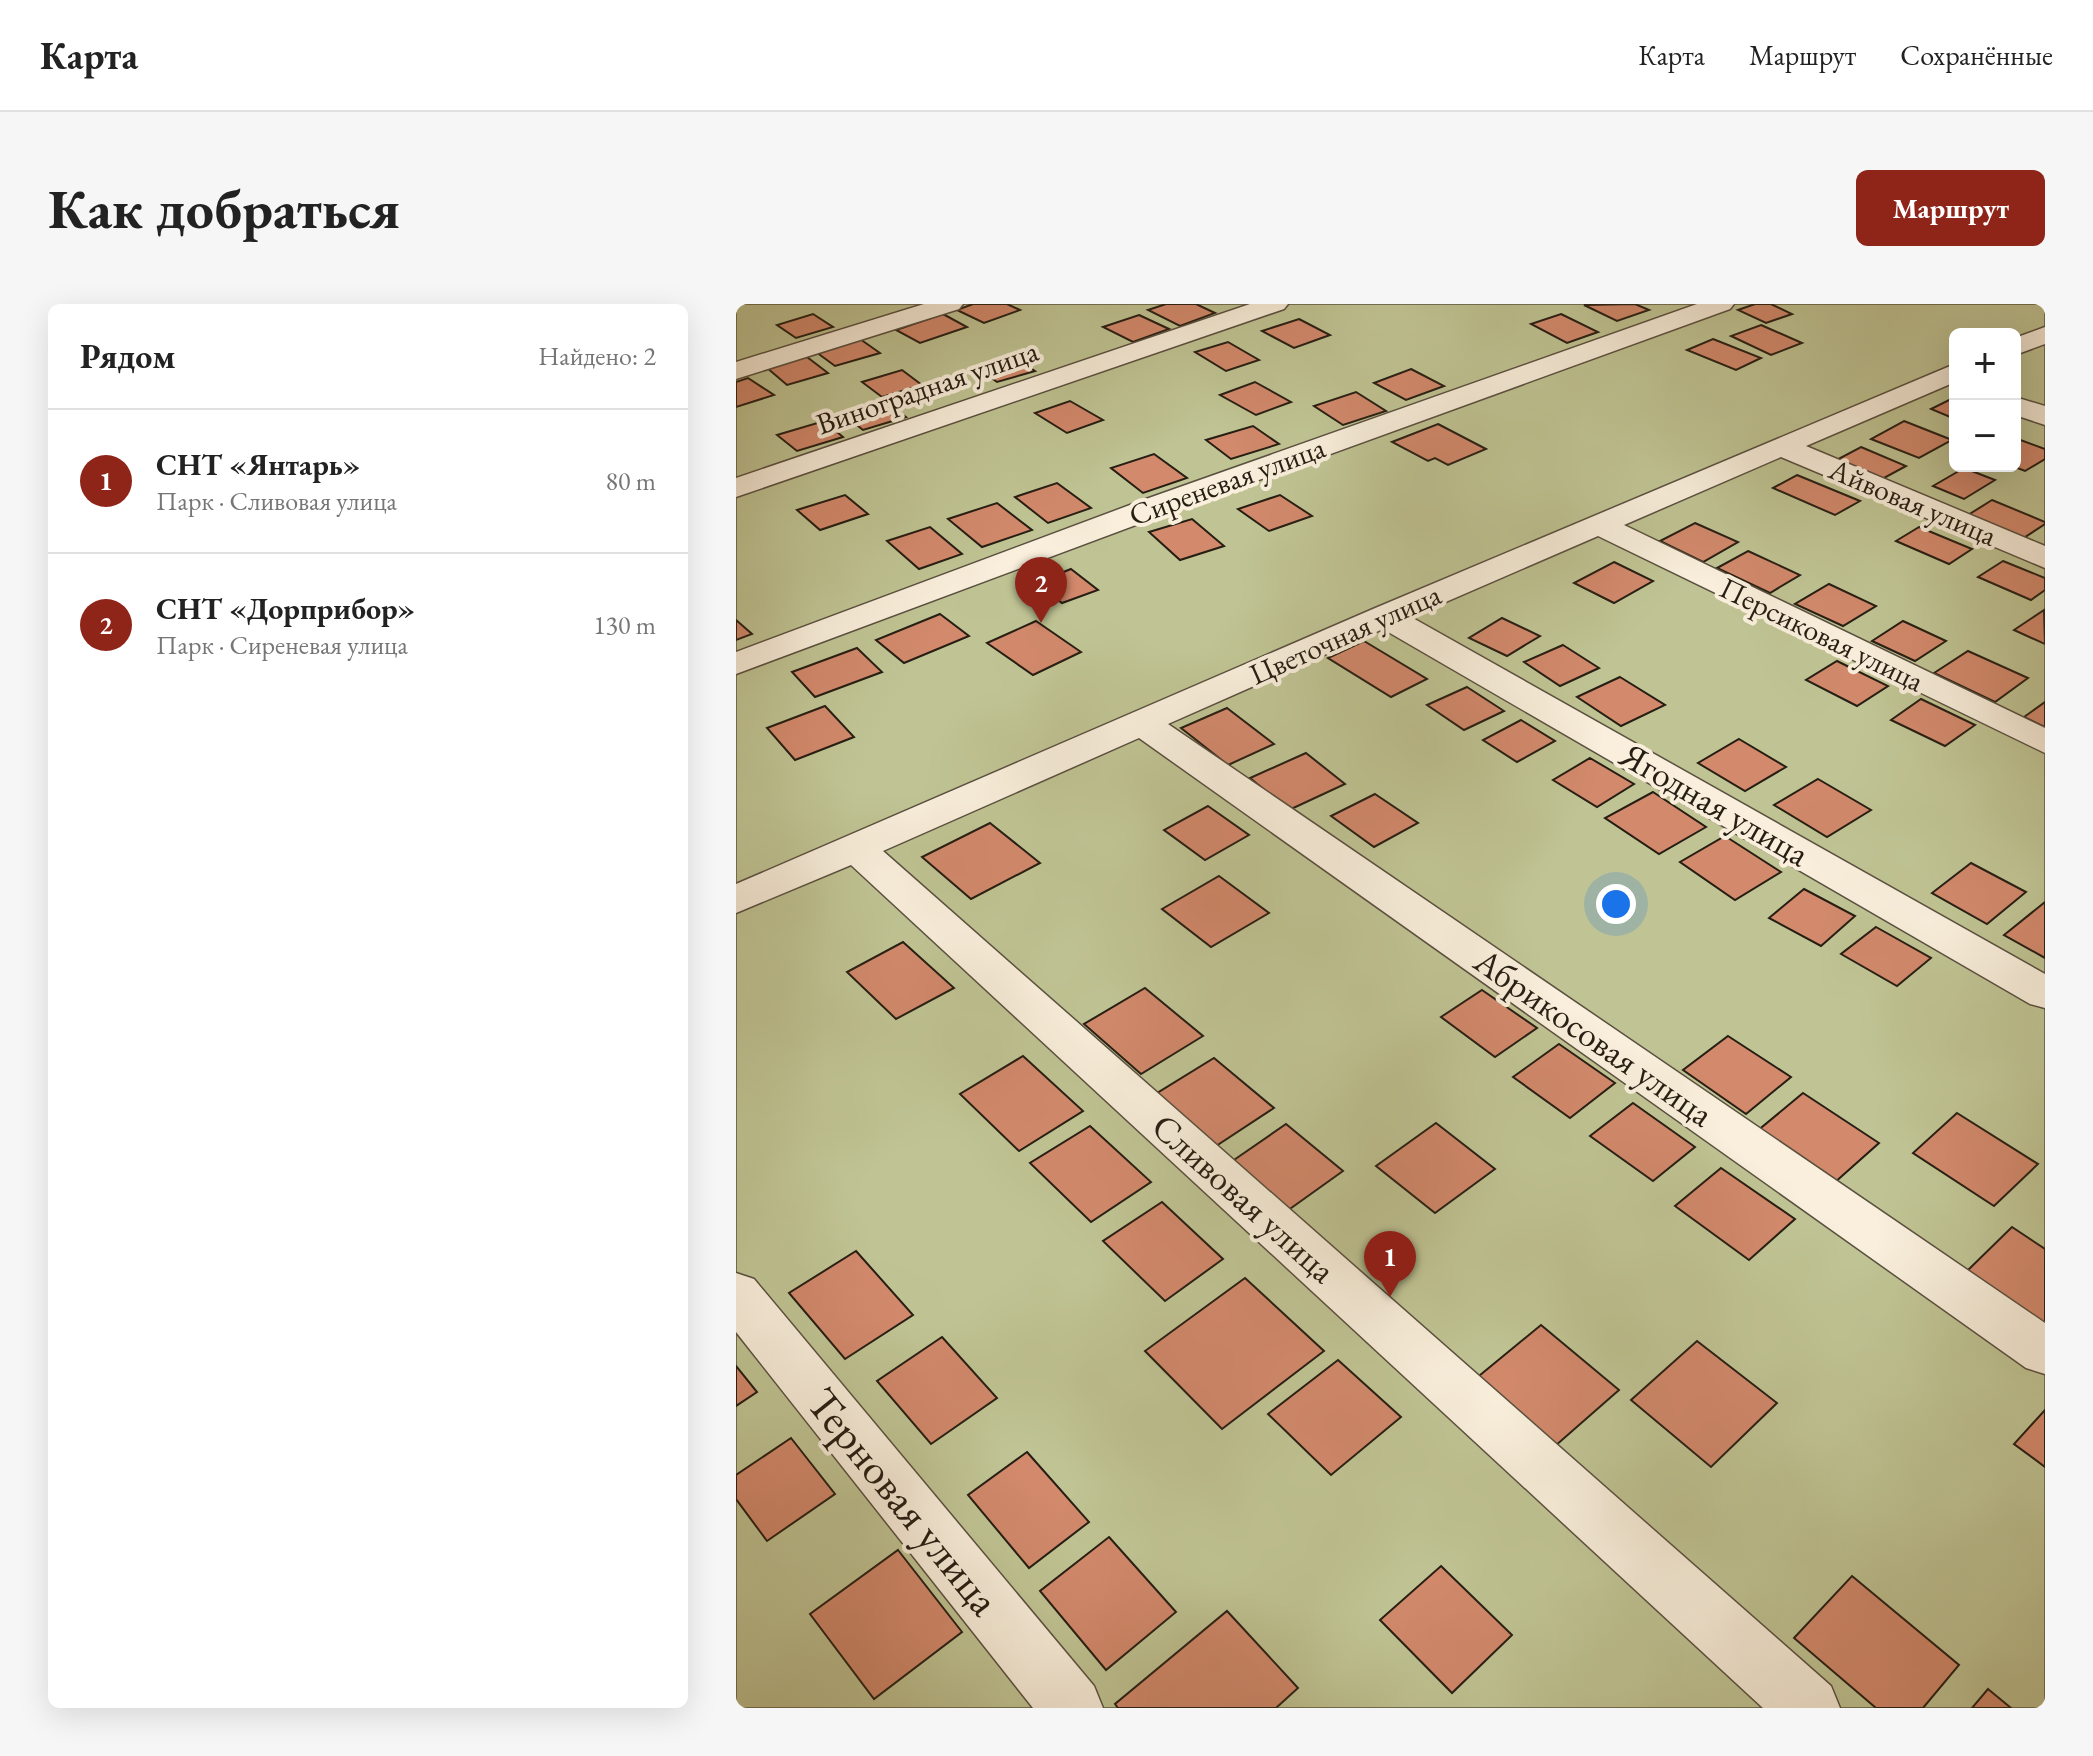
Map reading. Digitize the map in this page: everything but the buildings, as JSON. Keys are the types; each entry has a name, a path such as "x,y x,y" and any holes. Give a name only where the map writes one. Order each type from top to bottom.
{"street":[{"path":"736,371 950,304"},
{"name":"Виноградная улица","path":"736,488 1275,304"},
{"name":"Сиреневая улица","path":"736,664 1157,506 1721,304"},
{"name":"Цветочная улица","path":"736,900 1385,616 1780,446 1949,378"},
{"path":"2021,407 2045,416"},
{"name":"Айвовая улица","path":"1780,446 2045,558"},
{"name":"Персиковая улица","path":"1600,525 2045,742"},
{"name":"Ягодная улица","path":"1385,616 2045,993"},
{"name":"Абрикосовая улица","path":"1142,723 2045,1352"},
{"name":"Сливовая улица","path":"857,849 1809,1708"},
{"name":"Терновая улица","path":"736,1294 1072,1708"}],"green space":[{"path":"736,304 2045,304 2045,1708 736,1708"}],"place":[{"name":"СНТ «Дорприбор»","path":"1041,623"},
{"name":"СНТ «Янтарь»","path":"1390,1297"}]}
